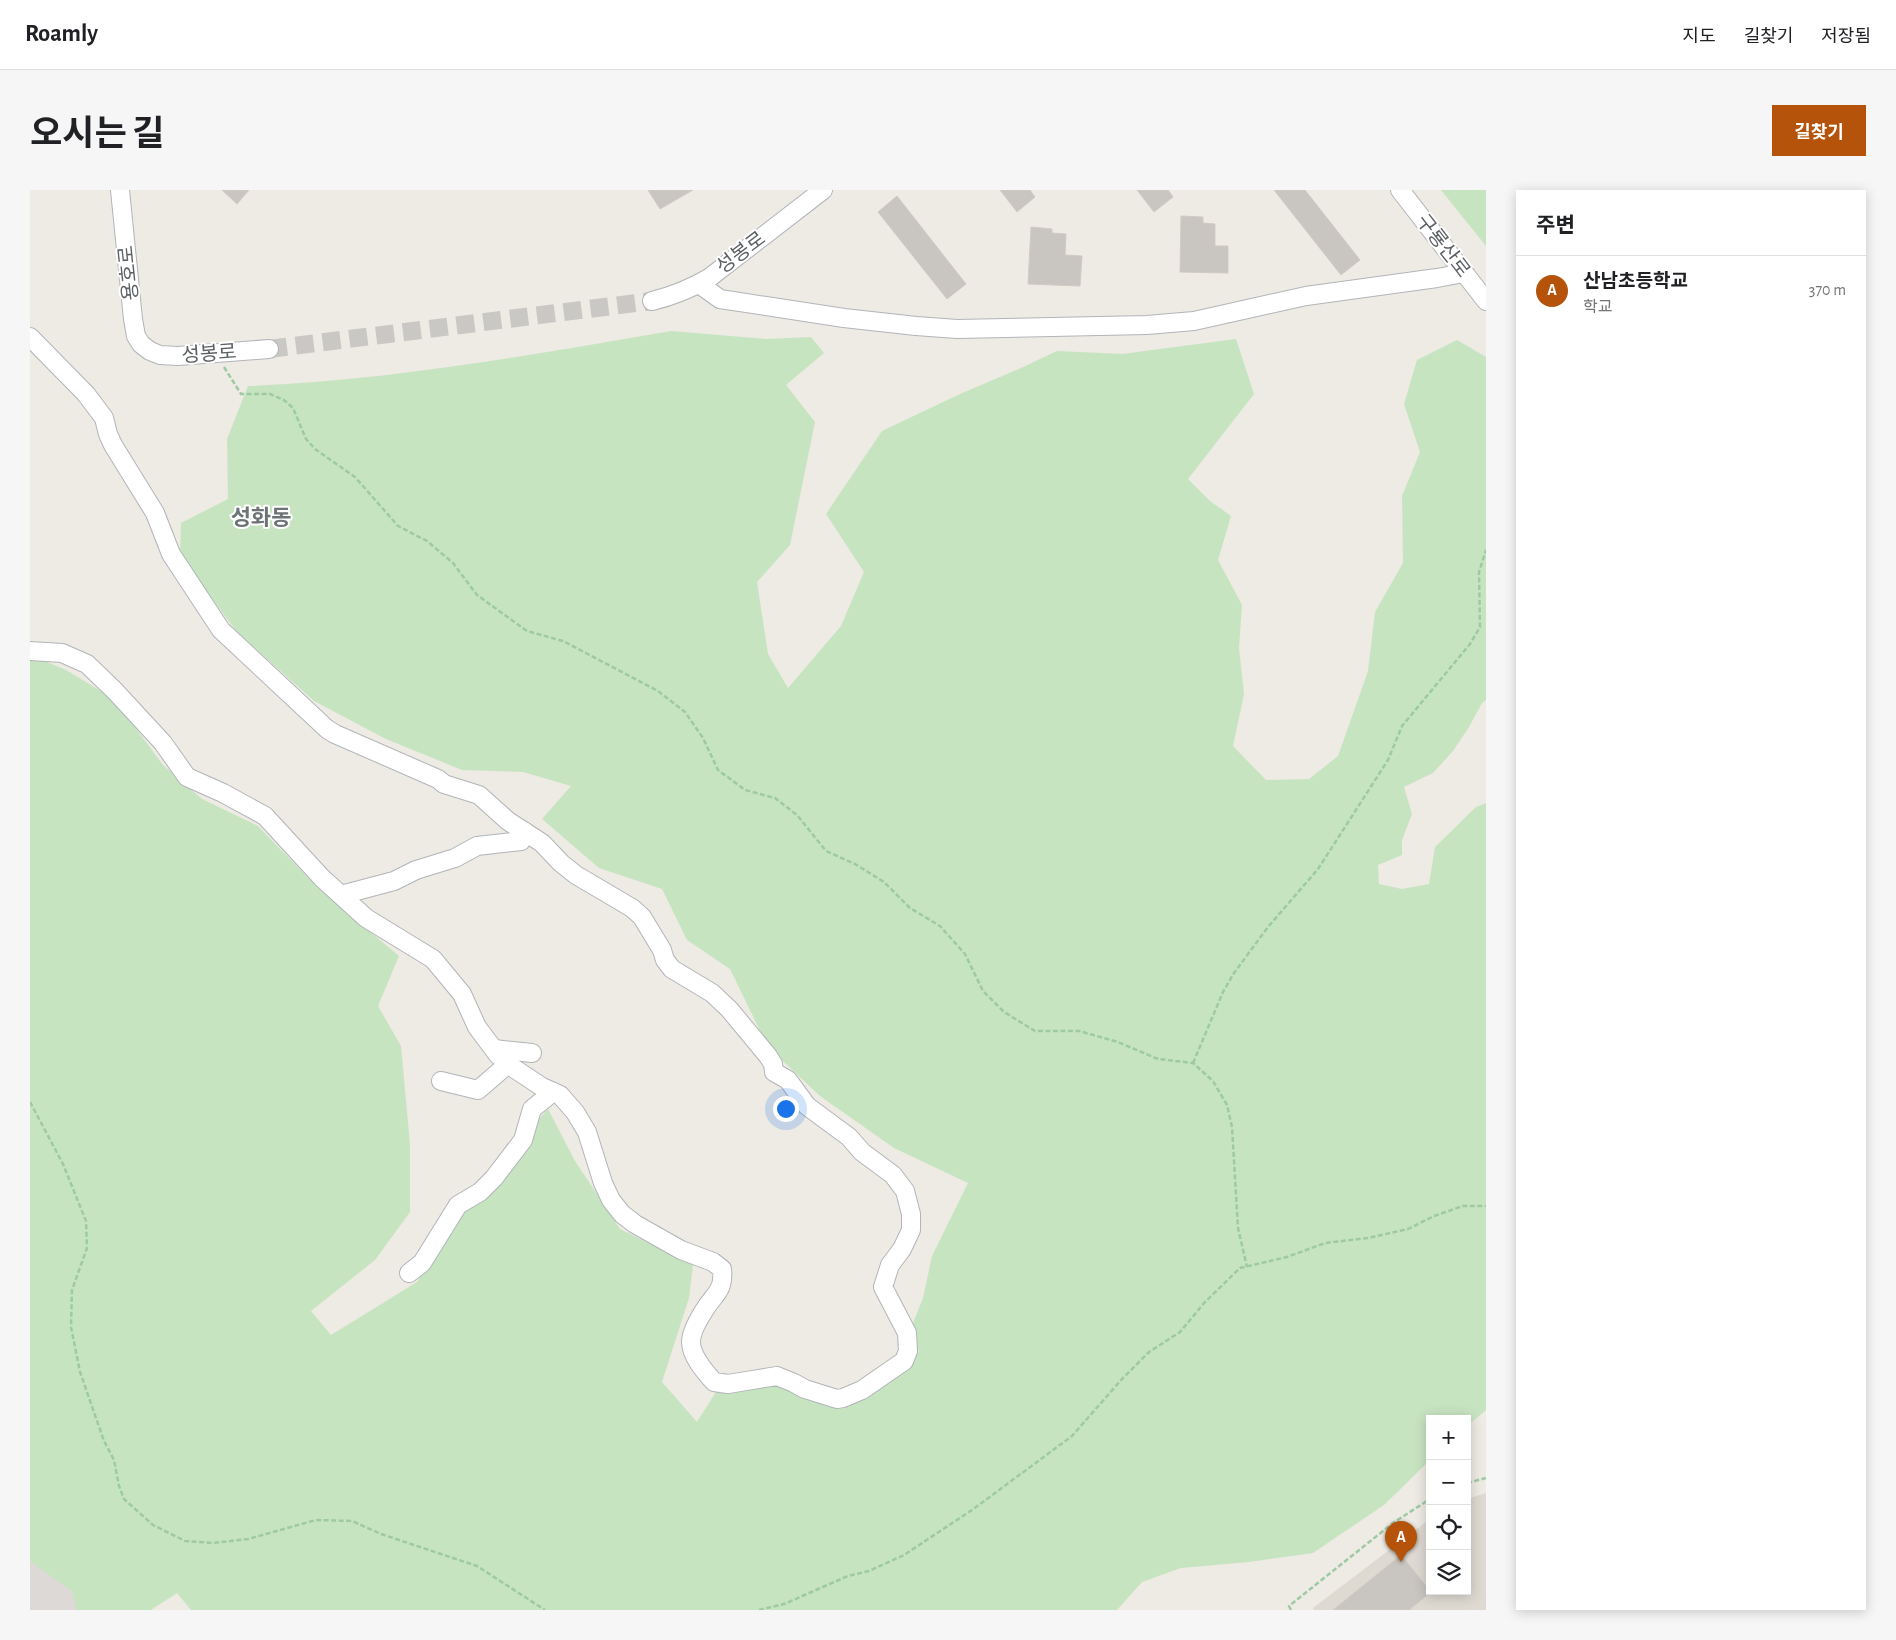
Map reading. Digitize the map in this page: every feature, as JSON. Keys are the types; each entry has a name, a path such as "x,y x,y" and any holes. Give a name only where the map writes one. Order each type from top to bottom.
{"street":[{"name":"용호로","path":"120,190 136,336 150,351"},
{"name":"성봉로","path":"652,301 671,297 699,284 748,249 822,190"},
{"name":"구룡산로","path":"1400,190 1486,301"},
{"path":"699,284 720,299 889,323 957,329 1062,328 1147,325 1194,321 1306,296 1464,273"},
{"path":"30,337 86,394 104,418 113,445 155,513 171,554 222,630 327,729 438,779 444,784 479,794 508,821 542,842 561,863 576,875 632,908 642,917 672,970 712,993 759,1043 773,1064 774,1072 788,1080 807,1106 849,1137 862,1152 894,1175 901,1184 909,1205 911,1230 902,1249 890,1265 883,1287 907,1333 908,1351 904,1361 862,1390 837,1399 805,1389 794,1382 777,1376 728,1384 714,1382 697,1360 691,1342 694,1331 706,1308 720,1290 722,1269 713,1262 681,1250 635,1224 622,1214 611,1200 603,1183 587,1132 575,1112 560,1095 542,1087 508,1064 494,1050 477,1027 462,994 432,959 366,918 322,878 264,816 223,793 187,778 163,743 87,664 62,653 30,651"},
{"name":"성봉로","path":"150,351 160,355 178,356 269,349"},
{"path":"341,895 394,881 416,870 455,858 477,846 520,841 524,831"},
{"path":"494,1050 532,1053"},
{"path":"441,1081 478,1090 508,1064"},
{"path":"409,1273 422,1263 458,1205 480,1192 494,1178 523,1140 532,1109 553,1092"}],"path":[{"path":"212,354 227,370 241,394 270,394 284,400 293,408 306,439 315,449 355,477 398,526 427,540 453,563 477,595 527,631 563,641 658,691 685,712 703,738 718,770 745,790 775,798 797,815 826,851 855,864 884,882 910,908 940,926 965,954 982,991 1004,1012 1035,1031 1079,1031 1118,1042 1158,1059 1193,1063 1213,1081 1227,1104 1232,1128 1238,1228 1247,1266"},
{"path":"1193,1063 1223,992 1234,973 1268,927 1318,870 1388,760 1402,726 1470,644 1480,627 1479,572 1486,550"},
{"path":"30,1102 63,1164 86,1221 87,1248 72,1290 71,1327 80,1372 104,1441 114,1460 119,1486 124,1499 153,1526 185,1541 213,1543 248,1539 316,1520 352,1521 381,1534 477,1566 545,1610"},
{"path":"759,1610 784,1604 848,1576 870,1571 904,1554 972,1510 1072,1436 1122,1379 1149,1352 1180,1332 1205,1302 1240,1268 1287,1257 1325,1243 1368,1238 1408,1230 1434,1216 1462,1206 1486,1206"},
{"path":"1471,1482 1486,1478"},
{"path":"1291,1610 1289,1606 1393,1522 1426,1501"}],"shaded area":[{"path":"1486,1493 1486,1610 1314,1610 1313,1608 1426,1522 1426,1595 1471,1595 1471,1498"},
{"path":"30,1527 132,1610 30,1610"}],"green space":[{"path":"1441,190 1486,190 1486,246"},
{"path":"671,331 766,339 811,337 824,353 786,385 815,422 790,545 757,582 768,654 788,688 841,626 864,572 826,514 882,431 1057,351 1122,354 1236,339 1254,394 1188,479 1210,501 1231,516 1218,560 1242,605 1239,648 1244,694 1233,746 1266,780 1309,779 1338,756 1368,671 1375,612 1403,563 1402,496 1420,452 1404,404 1417,360 1457,340 1486,357 1486,700 1482,703 1453,751 1433,773 1404,787 1412,814 1402,840 1402,855 1378,865 1379,884 1402,889 1429,884 1435,847 1476,807 1486,803 1486,1410 1471,1423 1471,1415 1426,1415 1426,1464 1384,1505 1313,1553 1249,1562 1181,1568 1142,1582 1117,1610 191,1610 177,1593 151,1610 77,1610 72,1591 30,1561 30,655 66,670 114,699 163,765 202,799 258,826 319,889 399,956 378,1006 401,1046 410,1145 410,1212 375,1260 311,1311 331,1335 417,1282 462,1210 548,1109 575,1161 620,1229 693,1265 689,1298 662,1382 697,1422 719,1387 785,1386 849,1402 919,1352 911,1328 923,1298 932,1256 968,1183 894,1148 820,1096 768,1047 730,969 687,940 662,889 599,868 542,819 571,786 523,772 462,770 386,739 314,701 236,631 180,555 181,523 228,499 227,439 248,386 355,378 513,357"}],"building":[{"path":"222,190 249,190 237,204"},
{"path":"648,190 693,190 660,209"},
{"path":"1000,190 1030,190 1035,197 1017,212"},
{"path":"1137,190 1168,190 1173,197 1154,212"},
{"path":"1274,190 1305,190 1360,260 1341,275"},
{"path":"897,196 966,284 947,299 878,212"},
{"path":"1181,216 1203,217 1203,223 1215,224 1215,246 1228,246 1228,273 1180,272"},
{"path":"1031,227 1052,229 1052,233 1066,234 1065,255 1082,256 1080,286 1028,284"},
{"path":"1401,1555 1426,1586 1427,1595 1409,1610 1333,1610"}],"tunnel":[{"path":"269,349 652,301"}],"place":[{"name":"산남초등학교","path":"1401,1562"}],"district":[{"name":"성화동","path":"261,518"}]}
